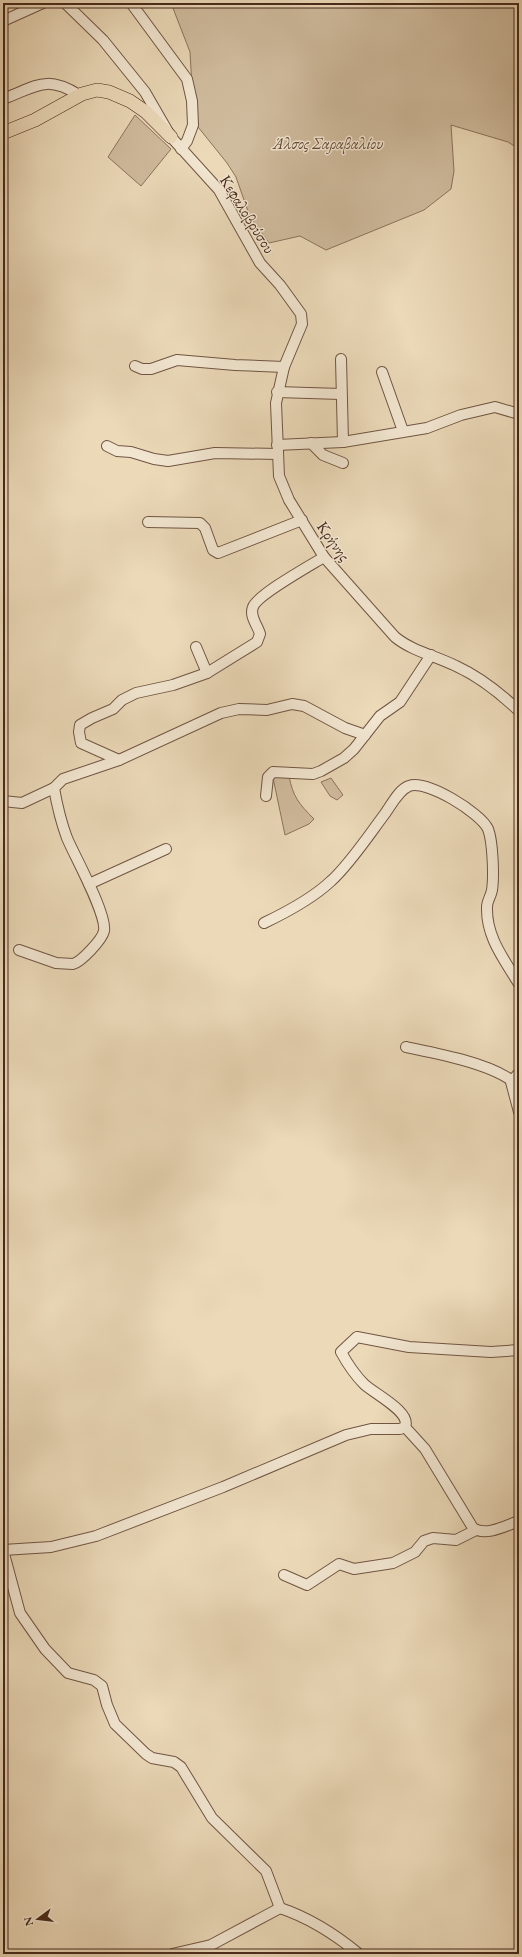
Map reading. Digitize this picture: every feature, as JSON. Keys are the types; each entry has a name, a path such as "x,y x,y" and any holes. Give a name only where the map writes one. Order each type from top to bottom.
{"main road":[{"path":"3,133 35,120 79,95 98,90 109,92 146,112 171,137"}],"street":[{"path":"3,21 43,3"},
{"name":"Κεφαλοβρύσου","path":"65,3 114,52 145,92 171,137 219,190 260,263 297,308"},
{"path":"131,3 187,79 192,101 193,125 187,141 181,148"},
{"path":"3,99 30,87 48,83 64,86 79,95"},
{"name":"Κρήνης","path":"297,308 302,316 302,324 284,367 277,392 276,403 279,476 283,488 324,557 395,637 479,678 519,711"},
{"path":"341,359 343,442"},
{"path":"135,366 142,369 151,369 177,360 234,365 284,367"},
{"path":"382,372 403,431"},
{"path":"277,392 341,394"},
{"path":"107,446 117,451 131,452 154,459 168,460 215,453 277,449 311,443 343,442 427,428 461,415 495,408 519,414"},
{"path":"311,443 323,455 343,463"},
{"path":"148,522 200,523 205,528 213,550 218,553 302,520"},
{"path":"119,760 81,743 79,732 80,725 113,709 122,700 136,693 173,685 207,673 258,640 259,630 252,612 254,604 285,581 324,557"},
{"path":"196,646 207,673"},
{"path":"266,796 268,777 273,772 282,771 306,774 321,771 344,758 354,750 380,716 400,702 431,655"},
{"path":"3,801 22,803 54,788 63,779 119,760 221,713 238,709 256,711 292,704 304,706 339,725 365,735"},
{"path":"264,923 282,915 331,881 370,834 402,791 411,785 421,784 429,786 461,804 484,823 488,830 492,888 486,906 490,932 497,949 519,984"},
{"path":"19,950 49,961 67,965 76,964 102,938 104,930 89,884 65,832 54,788"},
{"path":"89,884 166,849"},
{"path":"406,1047 449,1057 515,1077 519,1112"},
{"path":"476,1530 471,1526 425,1449 405,1427 405,1420 400,1412 365,1385 341,1353 342,1350 356,1337 409,1347 491,1352 519,1350"},
{"path":"359,1954 341,1939 304,1918 280,1908 266,1871 212,1818 201,1803 181,1767 174,1762 152,1758 146,1754 115,1724 100,1684 94,1680 68,1673 44,1649 20,1612 3,1550 51,1547 81,1541 187,1501 346,1435 370,1429 400,1429 405,1427"},
{"path":"284,1574 308,1585 339,1564 354,1569 393,1563 415,1552 424,1541 433,1538 456,1540 476,1530 493,1530 519,1521"},
{"path":"172,1954 212,1945 280,1908"}],"green space":[{"name":"Άλσος Σαραβαλίου","path":"171,3 519,3 519,149 508,142 451,125 454,171 451,189 424,210 326,250 300,236 269,243 250,217 236,177 227,163 194,122 190,52"},
{"path":"135,115 171,149 141,186 108,157"},
{"path":"272,773 289,776 292,789 297,800 314,819 309,824 285,835"},
{"path":"331,778 343,795 337,800 330,796 321,782"}]}
